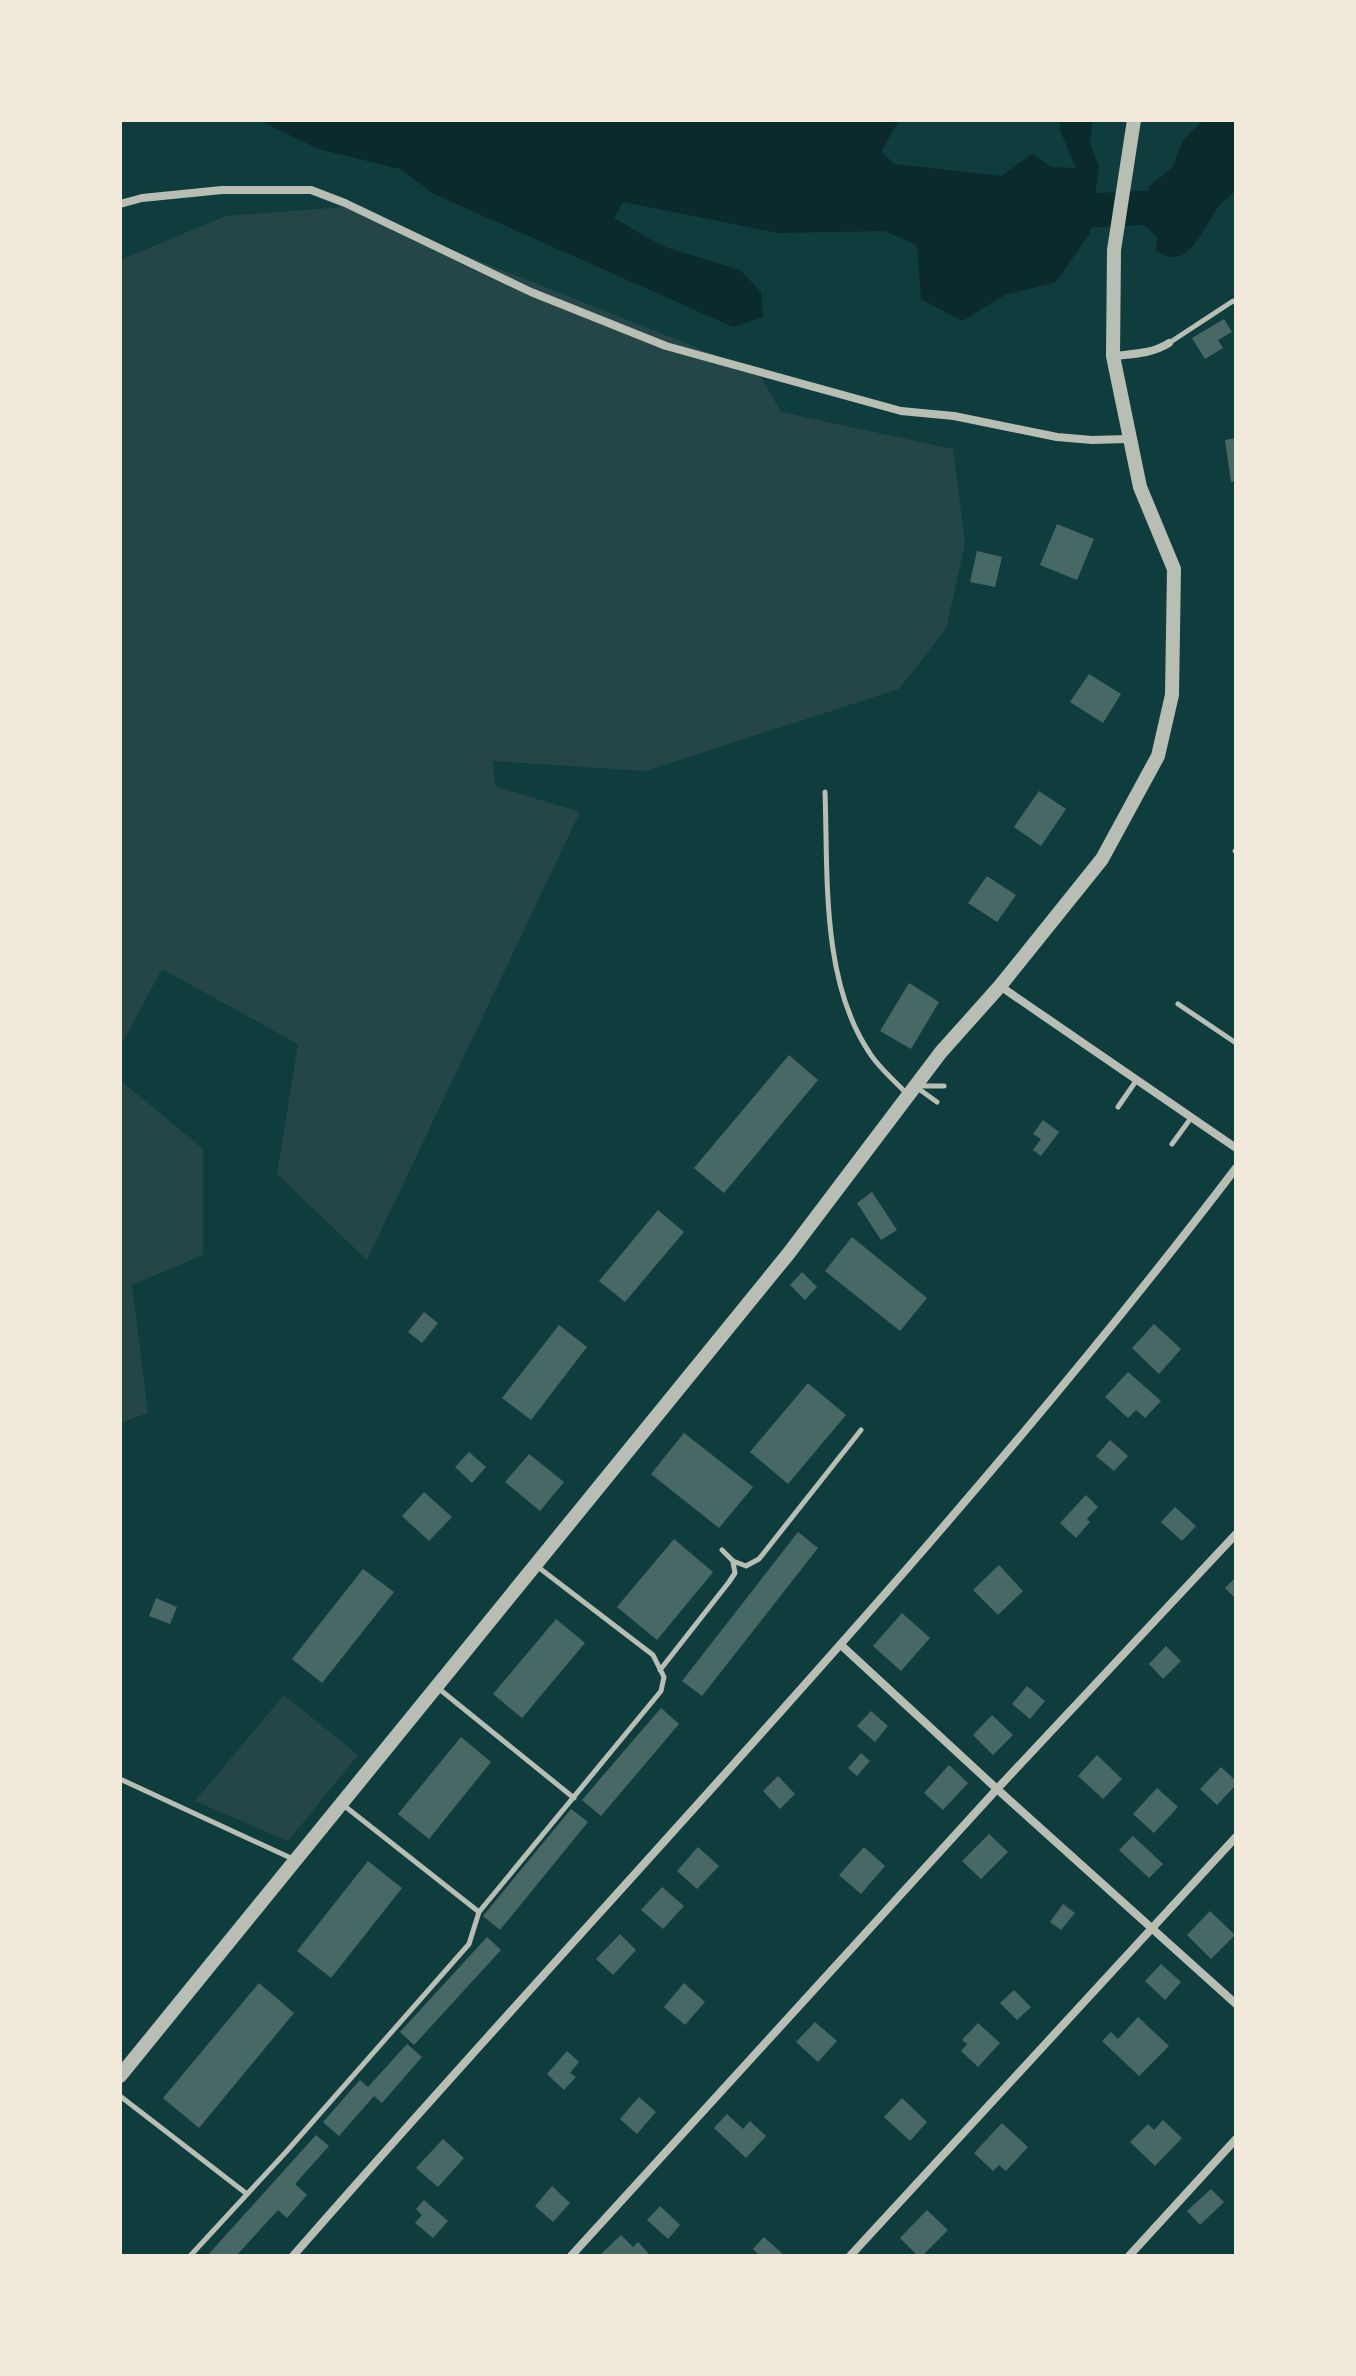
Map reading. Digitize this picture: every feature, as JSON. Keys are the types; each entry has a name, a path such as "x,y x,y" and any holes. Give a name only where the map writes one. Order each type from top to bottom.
{"street":[{"path":"120,2076 789,1253 941,1052 1000,986 1102,859 1158,756 1172,695 1174,569 1140,487 1113,356 1114,250 1134,120"},
{"path":"120,204 142,198 222,190 311,190 345,203 531,292 666,346 901,411 954,416 1057,437 1128,439"},
{"path":"1113,356 1144,353 1169,343"},
{"path":"1000,986 1236,1148"},
{"path":"293,2256 841,1645 1100,1340 1236,1168"},
{"path":"571,2256 997,1789 1236,1534"},
{"path":"841,1645 1236,2004"},
{"path":"850,2256 1236,1837"},
{"path":"1129,2256 1236,2139"}],"lane":[{"path":"1169,343 1233,301 1236,303"},
{"path":"825,792 830,909 839,985 850,1019 869,1053 912,1091 937,1102"},
{"path":"1178,1004 1236,1043"},
{"path":"1118,1107 1136,1081"},
{"path":"912,1091 944,1086"},
{"path":"1172,1144 1191,1118"},
{"path":"722,1550 733,1561 746,1566 759,1559 861,1430"},
{"path":"660,1670 729,1582 735,1573 733,1561"},
{"path":"190,2256 469,1944 479,1912 661,1691 664,1677 653,1655 536,1565"},
{"path":"436,1687 574,1798"},
{"path":"120,1779 296,1860"},
{"path":"342,1804 479,1912"},
{"path":"120,2096 247,2194"}],"shaded area":[{"path":"259,120 899,120 881,152 895,164 1001,176 1032,154 1051,167 1076,168 1060,130 1060,120 1093,120 1090,143 1099,167 1090,233 1056,282 1005,295 962,321 921,299 917,245 884,231 778,233 623,202 614,218 662,246 740,270 761,292 763,317 733,327 434,194 400,169 318,149"},
{"path":"1203,120 1236,120 1236,191 1221,204 1187,252 1168,256 1156,250 1157,237 1143,224 1149,186 1172,168 1182,142"},
{"path":"344,207 758,372 781,412 953,449 965,543 946,629 899,689 645,771 493,761 495,786 580,812 367,1260 277,1174 298,1044 162,969 120,1047 120,260 226,216"},
{"path":"120,1080 203,1149 203,1255 132,1285 148,1413 120,1423"},
{"path":"284,1695 358,1755 288,1841 195,1801"}],"building":[{"path":"1224,319 1232,332 1218,340 1223,348 1205,359 1192,338"},
{"path":"1236,438 1236,481 1231,482 1225,440"},
{"path":"1057,524 1094,539 1077,580 1040,565"},
{"path":"977,551 1002,557 995,587 970,582"},
{"path":"1089,674 1121,694 1103,723 1070,702"},
{"path":"1039,791 1066,809 1041,846 1014,827"},
{"path":"987,876 1016,895 997,922 968,903"},
{"path":"909,983 939,1002 911,1049 880,1031"},
{"path":"789,1055 818,1080 724,1193 694,1168"},
{"path":"1043,1120 1059,1132 1041,1156 1033,1150 1041,1139 1033,1134"},
{"path":"872,1192 897,1230 881,1240 857,1203"},
{"path":"658,1210 684,1232 625,1302 599,1281"},
{"path":"852,1237 927,1298 900,1331 825,1271"},
{"path":"802,1272 817,1287 805,1300 790,1285"},
{"path":"424,1312 438,1323 422,1343 408,1332"},
{"path":"1154,1324 1181,1349 1159,1374 1132,1348"},
{"path":"559,1325 587,1347 531,1420 502,1398"},
{"path":"1128,1372 1161,1401 1145,1418 1136,1410 1128,1418 1105,1397"},
{"path":"808,1383 846,1415 788,1484 750,1452"},
{"path":"684,1433 753,1487 719,1528 651,1474"},
{"path":"1110,1440 1128,1456 1114,1471 1096,1456"},
{"path":"469,1452 486,1467 472,1483 455,1467"},
{"path":"529,1454 564,1482 540,1511 505,1482"},
{"path":"424,1492 452,1517 429,1541 402,1516"},
{"path":"1086,1495 1098,1507 1076,1538 1060,1523"},
{"path":"1175,1507 1196,1526 1182,1541 1161,1522"},
{"path":"798,1532 818,1548 702,1696 682,1681"},
{"path":"674,1539 713,1572 657,1640 617,1607"},
{"path":"999,1565 1023,1591 998,1615 973,1590"},
{"path":"363,1569 394,1592 322,1683 292,1659"},
{"path":"1236,1577 1236,1599 1225,1588"},
{"path":"156,1598 177,1607 170,1624 149,1616"},
{"path":"902,1613 930,1638 901,1671 873,1646"},
{"path":"556,1619 585,1643 522,1718 493,1694"},
{"path":"1166,1646 1181,1661 1163,1679 1149,1664"},
{"path":"1027,1686 1045,1701 1030,1719 1012,1704"},
{"path":"661,1708 679,1724 601,1816 582,1800"},
{"path":"871,1711 888,1726 875,1742 857,1726"},
{"path":"992,1715 1013,1735 993,1755 973,1735"},
{"path":"461,1737 491,1762 429,1839 398,1814"},
{"path":"861,1753 870,1761 857,1776 848,1768"},
{"path":"1097,1755 1122,1779 1103,1799 1078,1776"},
{"path":"949,1765 968,1783 943,1810 924,1793"},
{"path":"1221,1767 1236,1781 1236,1785 1217,1805 1200,1789"},
{"path":"778,1776 795,1794 780,1809 763,1791"},
{"path":"1157,1788 1178,1807 1154,1833 1133,1814"},
{"path":"571,1809 588,1822 500,1930 483,1916"},
{"path":"989,1834 1008,1852 981,1879 962,1861"},
{"path":"1133,1836 1163,1864 1149,1878 1119,1850"},
{"path":"698,1847 719,1866 697,1889 677,1871"},
{"path":"864,1847 885,1866 861,1894 839,1875"},
{"path":"368,1861 402,1888 331,1978 297,1951"},
{"path":"662,1887 684,1906 663,1929 641,1910"},
{"path":"1063,1904 1075,1913 1061,1930 1050,1922"},
{"path":"1210,1911 1235,1935 1211,1959 1187,1935"},
{"path":"620,1934 636,1950 613,1975 596,1959"},
{"path":"487,1937 501,1950 414,2045 400,2032"},
{"path":"1161,1964 1181,1982 1165,2000 1145,1981"},
{"path":"259,1983 294,2013 199,2128 163,2098"},
{"path":"684,1983 705,2002 685,2025 664,2007"},
{"path":"1014,1990 1031,2007 1017,2020 1000,2003"},
{"path":"1138,2017 1169,2046 1139,2076 1102,2041 1111,2032 1118,2039"},
{"path":"815,2022 837,2041 818,2062 796,2042"},
{"path":"978,2023 1000,2043 978,2067 961,2051 967,2044 962,2040"},
{"path":"407,2044 422,2057 382,2103 374,2096 339,2136 323,2122 360,2080 368,2087"},
{"path":"567,2051 579,2062 570,2073 576,2077 564,2090 547,2074"},
{"path":"639,2097 656,2112 637,2134 620,2119"},
{"path":"902,2098 927,2122 910,2141 884,2117"},
{"path":"727,2114 743,2129 750,2121 766,2136 746,2158 714,2128"},
{"path":"1163,2120 1182,2138 1155,2166 1130,2142 1148,2124 1154,2130"},
{"path":"1002,2123 1028,2147 1006,2171 999,2165 993,2171 974,2153"},
{"path":"316,2135 329,2146 295,2184 307,2195 287,2218 278,2210 236,2256 207,2256"},
{"path":"443,2139 464,2158 438,2187 416,2168"},
{"path":"552,2186 570,2203 553,2222 535,2206"},
{"path":"1211,2189 1224,2202 1200,2225 1187,2211"},
{"path":"424,2200 448,2221 433,2238 415,2223 422,2215 416,2209"},
{"path":"660,2206 680,2225 668,2239 647,2220"},
{"path":"927,2210 948,2230 922,2256 918,2256 900,2238"},
{"path":"621,2235 633,2247 638,2242 651,2256 599,2256"},
{"path":"764,2237 785,2256 760,2256 753,2249"}],"waterway":[{"path":"1048,212 1168,207 1236,158"}]}
